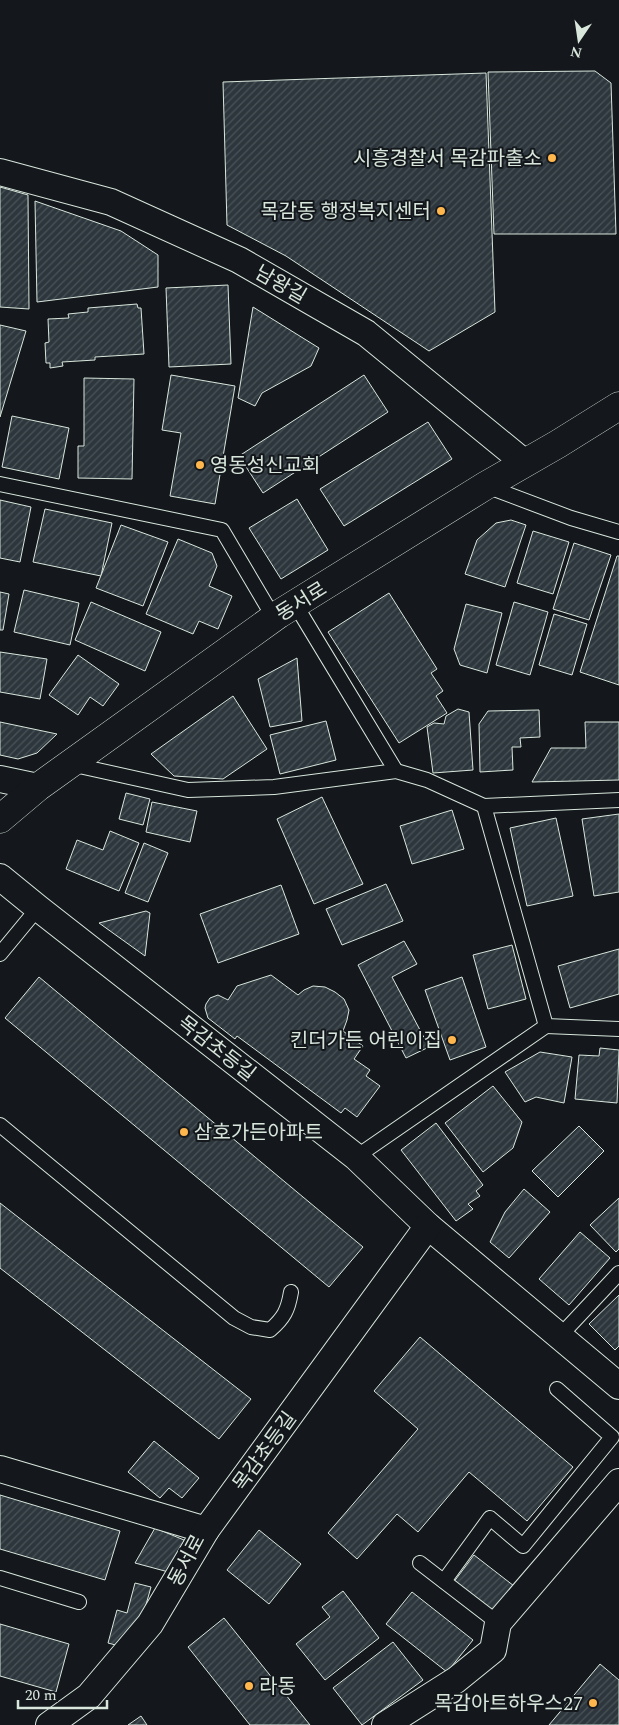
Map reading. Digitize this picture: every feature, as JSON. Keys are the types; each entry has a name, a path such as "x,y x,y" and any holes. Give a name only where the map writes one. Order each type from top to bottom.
{"street":[{"name":"남왕길","path":"0,172 111,202 239,260 366,333 525,463"},
{"name":"동서로","path":"0,819 69,764 284,611 485,486 619,406"},
{"path":"0,779 38,787"},
{"name":"목감초등길","path":"0,877 356,1157 428,1226 619,1386"},
{"name":"목감초등길","path":"206,1530 428,1226"},
{"name":"동서로","path":"0,1469 206,1530 150,1624 89,1696 49,1725"},
{"path":"385,1725 456,1680 493,1650 498,1624 619,1482"}],"lane":[{"path":"0,484 222,530 284,611 396,771"},
{"path":"485,486 571,518 619,532"},
{"path":"69,764 188,790 274,787 396,771 427,780 484,806 619,800"},
{"path":"484,806 546,1026"},
{"path":"0,954 38,908"},
{"path":"356,1157 546,1026 619,1029"},
{"path":"0,1125 234,1318 251,1327 270,1330 280,1321 289,1306 291,1292"},
{"path":"559,1336 619,1273"},
{"path":"444,1582 490,1518 523,1546 612,1437 557,1389"},
{"path":"420,1563 498,1624"},
{"path":"0,1578 79,1602"}],"building":[{"name":"시흥경찰서 목감파출소","path":"595,71 611,83 616,234 494,234 488,72"},
{"path":"486,73 495,312 429,351 286,256 227,225 223,82"},
{"path":"0,187 28,195 29,309 0,307"},
{"path":"35,201 121,231 158,255 158,287 37,302"},
{"path":"228,285 231,364 169,367 166,288"},
{"path":"137,304 138,308 141,308 144,354 95,357 95,360 62,362 63,366 50,368 50,363 46,363 45,343 49,342 48,319 69,318 68,314 88,312 88,308"},
{"path":"253,307 319,348 311,366 262,393 255,406 238,398"},
{"path":"0,325 26,331 0,417"},
{"path":"171,375 235,386 215,504 170,496 181,433 162,430"},
{"path":"364,375 388,412 263,493 239,456"},
{"path":"84,378 134,379 132,479 78,478 78,446 84,446"},
{"path":"12,416 69,428 59,479 2,467"},
{"path":"428,422 452,459 344,526 320,489"},
{"path":"297,499 328,550 281,579 249,528"},
{"path":"0,500 31,507 20,562 0,558"},
{"path":"45,509 112,523 101,576 33,562"},
{"path":"511,520 526,525 505,587 465,574 477,540 496,523"},
{"path":"121,525 168,542 143,606 96,588"},
{"path":"533,531 569,542 553,594 517,583"},
{"path":"178,539 212,553 217,566 209,586 232,596 218,629 199,621 193,634 146,614"},
{"path":"574,543 611,555 589,620 553,609"},
{"path":"617,556 619,556 619,685 580,672"},
{"path":"24,590 79,603 70,645 14,632"},
{"path":"0,592 9,594 3,630 0,630"},
{"path":"389,593 437,669 431,673 443,691 436,696 447,713 399,743 328,632"},
{"path":"91,602 161,632 145,671 75,640"},
{"path":"514,602 548,612 530,675 496,665"},
{"path":"466,604 502,613 487,673 460,665 454,649"},
{"path":"554,614 587,624 572,675 539,665"},
{"path":"0,652 47,659 40,699 0,692"},
{"path":"78,655 119,684 103,706 90,697 78,715 49,695"},
{"path":"297,658 302,721 270,727 258,679"},
{"path":"233,696 267,749 223,779 174,776 151,754"},
{"path":"458,709 469,712 473,770 433,773 427,727 434,723 444,724 446,716"},
{"path":"539,710 540,737 520,738 521,747 512,747 513,770 480,772 479,724 488,711"},
{"path":"326,721 336,760 280,774 270,735"},
{"path":"0,722 57,734 37,753 18,759 0,755"},
{"path":"585,722 619,722 619,780 532,782 551,748 586,748"},
{"path":"126,793 150,799 143,825 119,819"},
{"path":"322,797 363,884 314,904 277,819"},
{"path":"152,802 197,811 190,842 146,832"},
{"path":"452,810 464,849 412,864 400,826"},
{"path":"619,814 619,892 594,896 582,819"},
{"path":"556,818 573,896 527,906 510,828"},
{"path":"110,831 139,843 119,891 66,869 77,840 103,850"},
{"path":"144,843 168,853 148,902 125,893"},
{"path":"386,884 403,921 342,945 326,909"},
{"path":"281,885 299,934 218,963 200,914"},
{"path":"146,911 150,913 145,956 99,923"},
{"path":"404,941 417,964 392,977 429,1047 406,1058 358,965"},
{"path":"512,945 526,999 488,1009 473,955"},
{"path":"619,949 619,994 570,1008 558,966"},
{"path":"271,975 298,995 313,986 325,987 344,999 349,1010 343,1031 363,1046 354,1059 370,1070 366,1076 380,1086 357,1117 345,1108 341,1113 237,1036 235,1039 208,1018 205,1008 210,998 218,995 228,1000 237,986"},
{"name":"삼호가든아파트","path":"39,977 363,1247 329,1287 5,1018"},
{"path":"462,977 486,1047 450,1060 425,990"},
{"path":"600,1048 619,1050 617,1103 575,1099 579,1055 599,1056"},
{"path":"540,1052 572,1057 564,1103 536,1097 525,1102 505,1072"},
{"path":"493,1086 522,1122 513,1148 483,1172 445,1123"},
{"path":"436,1123 483,1185 476,1191 480,1196 468,1204 473,1209 456,1221 401,1150"},
{"path":"579,1126 604,1151 558,1197 532,1171"},
{"path":"524,1189 550,1212 509,1258 490,1242 505,1212"},
{"path":"619,1198 619,1249 616,1252 590,1225"},
{"path":"0,1203 251,1399 219,1439 0,1268"},
{"path":"580,1232 610,1258 569,1305 539,1279"},
{"path":"619,1295 619,1346 615,1350 589,1324"},
{"path":"420,1337 573,1467 527,1521 469,1472 418,1532 397,1514 357,1559 328,1533 418,1429 374,1391"},
{"path":"154,1441 199,1478 182,1498 169,1488 160,1498 128,1472"},
{"path":"0,1495 120,1531 105,1580 0,1549"},
{"path":"155,1528 184,1540 176,1574 135,1563"},
{"path":"259,1530 301,1564 269,1604 227,1570"},
{"path":"474,1555 514,1586 493,1614 453,1583"},
{"path":"135,1583 151,1587 138,1633 123,1647 108,1643 117,1610 127,1613"},
{"path":"343,1591 379,1638 325,1680 296,1644 330,1617 322,1607"},
{"path":"412,1592 473,1640 447,1672 386,1624"},
{"name":"라동","path":"224,1618 310,1725 250,1725 188,1647"},
{"path":"0,1624 69,1644 56,1692 0,1676"},
{"path":"393,1642 423,1680 362,1725 333,1688"},
{"name":"목감아트하우스27","path":"600,1664 619,1680 619,1725 549,1725"},
{"path":"141,1716 147,1725 128,1725"}],"place":[{"name":"시흥경찰서 목감파출소","path":"552,158"},
{"name":"목감동 행정복지센터","path":"441,211"},
{"name":"영동성신교회","path":"200,465"},
{"name":"킨더가든 어린이집","path":"452,1040"},
{"name":"삼호가든아파트","path":"184,1132"},
{"name":"라동","path":"249,1686"},
{"name":"목감아트하우스27","path":"593,1703"}]}
